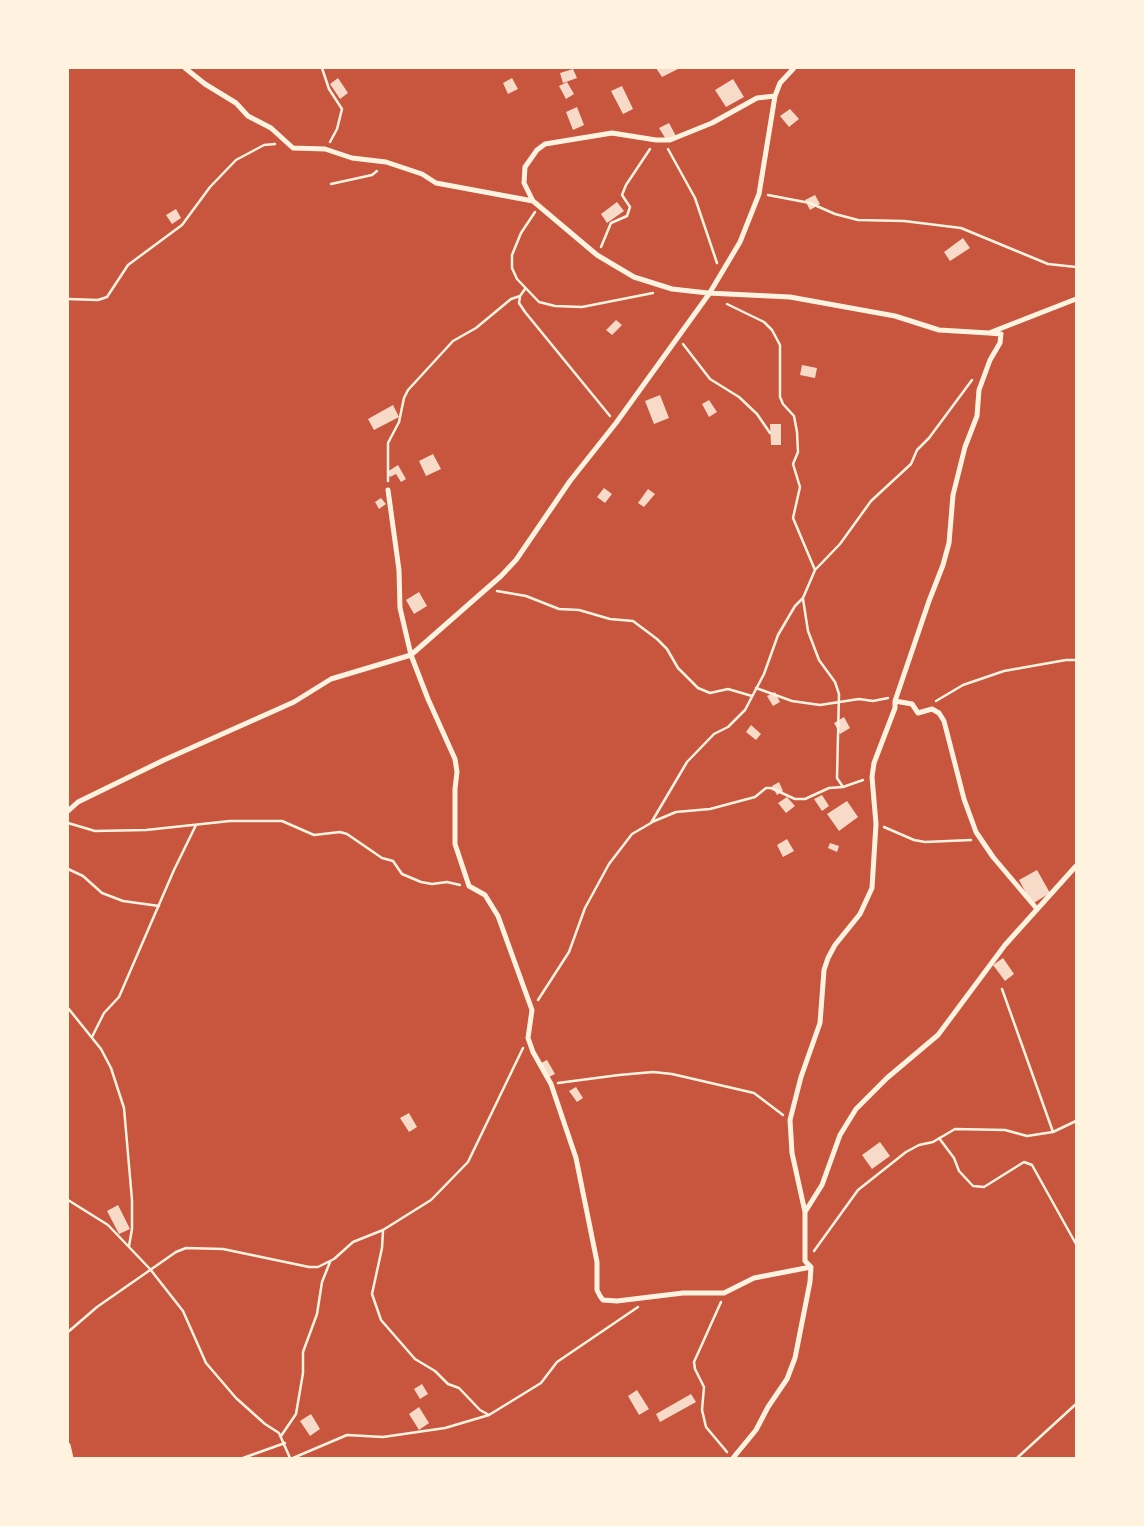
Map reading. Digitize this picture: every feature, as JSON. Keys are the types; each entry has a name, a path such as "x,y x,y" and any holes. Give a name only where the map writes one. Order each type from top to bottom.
{"street":[{"path":"185,68 205,84 236,103 248,116 271,128 293,148 325,150 352,158 386,162 422,174 436,183 533,201"},
{"path":"68,810 78,802 164,760 294,702 331,679 412,656 516,560 570,481 616,423 708,293 740,242 759,194 775,96 780,83 794,68"},
{"path":"734,1458 756,1430 792,1368 810,1282 811,1267 805,1261 805,1212 792,1153 790,1120 798,1086 820,1023 824,970 828,958 860,914 872,888 876,824 872,777 879,746 895,708 895,701 949,543 953,495 965,447 974,426 979,390 990,360 1000,343 1001,334 939,330 895,316 790,297 708,293 672,289 634,277 597,255 533,201 524,183 525,167 537,150 545,144 590,135 612,133 658,140 682,136 757,98 775,96"},
{"path":"989,333 1076,299"},
{"path":"388,490 399,570 400,608 412,656 428,699 455,759 457,772 455,789 455,844 469,886 485,895 498,916 532,1010 528,1038 533,1052 550,1084 576,1158 597,1262 597,1290 600,1296 603,1300 617,1301 683,1293 724,1293 754,1278 811,1267"},
{"path":"895,701 912,704 918,713 932,709 939,713 944,721 964,799 984,845 1037,909"},
{"path":"805,1212 822,1185 840,1135 856,1109 887,1078 938,1035 988,967 1076,866"},
{"path":"68,1445 71,1458"}],"path":[{"path":"322,68 329,89 342,108 337,128 325,150"},
{"path":"597,255 611,223 627,216 630,207 622,195 626,185 658,140 670,152 695,198 721,274"},
{"path":"68,299 98,300 107,297 128,265 182,225 210,187 236,160 264,145 280,143 293,148"},
{"path":"331,184 372,175 379,170"},
{"path":"759,194 810,203 835,214 858,220 904,221 961,228 1048,264 1076,268"},
{"path":"533,201 537,210 520,233 512,255 512,268 516,279 539,302 567,308 582,307 658,292"},
{"path":"525,289 520,296 519,303 525,312 583,386 616,423"},
{"path":"388,490 388,443 399,422 404,398 408,390 453,340 476,328 511,299 520,296"},
{"path":"725,303 764,322 772,330 780,344 780,397 783,404 794,416 798,432 798,452 793,464 800,487 793,518 815,570"},
{"path":"679,336 701,370 710,379 739,397 757,414 770,433"},
{"path":"651,823 686,762 714,734 728,727 737,719 752,696 764,674 785,621 803,598 815,570 840,544 871,501 911,464 917,450 929,438 972,379"},
{"path":"486,588 507,594 526,596 559,609 579,610 610,619 633,621 657,639 667,650 678,668 698,688 710,693 728,689 752,696"},
{"path":"803,598 808,631 819,660 835,682 839,694 837,778 843,787"},
{"path":"933,702 963,685 1004,671 1066,660 1076,660"},
{"path":"756,688 792,701 820,705 860,699 874,701 885,697 895,701"},
{"path":"532,1010 569,952 585,908 609,864 632,834 676,812 710,809 755,797 766,788 771,788 795,799 805,799 829,788 843,787 872,777"},
{"path":"68,823 94,831 230,821 282,822 314,835 340,832 356,839 382,858 393,861 402,874 421,882 432,884 447,882 469,886"},
{"path":"876,824 914,840 940,842 972,840 984,845"},
{"path":"92,1037 104,1013 119,997 196,825"},
{"path":"68,869 83,876 102,894 123,901 159,906"},
{"path":"1002,989 1053,1132"},
{"path":"68,1008 92,1037 111,1068 124,1108 132,1200 132,1229 129,1246"},
{"path":"68,1332 97,1307 150,1269 186,1248 223,1249 309,1267 324,1265 354,1242 383,1230 431,1200 468,1162 528,1038"},
{"path":"550,1084 653,1072 672,1074 754,1093 790,1120"},
{"path":"805,1261 858,1190 906,1152 955,1129 1005,1130 1027,1136 1053,1132 1076,1121"},
{"path":"939,1138 954,1158 959,1171 973,1186 984,1186 1024,1162 1032,1165 1076,1244"},
{"path":"68,1200 108,1225 150,1269 183,1311 206,1363 223,1385 257,1417 282,1436 292,1458 348,1435 383,1437 445,1428 489,1415 545,1380 557,1362 613,1326 652,1296"},
{"path":"383,1230 382,1248 372,1294 381,1320 415,1359 435,1371 448,1384 459,1388 480,1410 489,1415"},
{"path":"282,1436 296,1414 303,1373 303,1352 317,1314 322,1282 330,1261"},
{"path":"724,1293 694,1362 695,1369 704,1387 702,1410 706,1427 719,1445 734,1458"},
{"path":"1017,1458 1076,1404"},
{"path":"243,1458 285,1443"}],"building":[{"path":"656,68 680,68 662,77"},
{"path":"573,69 577,78 563,83 560,73"},
{"path":"338,78 348,93 340,99 330,84"},
{"path":"512,78 518,89 508,94 503,83"},
{"path":"733,79 744,97 726,107 715,90"},
{"path":"567,82 574,94 566,99 559,86"},
{"path":"622,86 633,109 623,114 611,91"},
{"path":"577,107 584,125 573,130 566,112"},
{"path":"790,109 799,119 789,127 780,116"},
{"path":"669,123 676,136 667,141 659,128"},
{"path":"815,195 820,204 810,210 805,200"},
{"path":"617,202 624,211 607,223 601,214"},
{"path":"176,209 181,218 172,224 166,215"},
{"path":"963,238 970,248 950,261 944,252"},
{"path":"616,320 622,325 612,335 606,330"},
{"path":"802,365 817,368 815,378 800,375"},
{"path":"660,395 669,418 654,424 645,401"},
{"path":"709,400 717,412 709,417 702,404"},
{"path":"393,405 399,417 374,430 368,419"},
{"path":"770,424 781,424 781,445 771,445"},
{"path":"433,454 441,469 426,476 419,461"},
{"path":"398,465 406,479 401,482 396,474 390,477 387,472"},
{"path":"604,488 612,494 605,503 597,497"},
{"path":"648,489 655,494 644,507 638,503"},
{"path":"381,498 386,504 379,509 375,502"},
{"path":"419,592 427,606 414,614 406,600"},
{"path":"775,692 780,702 773,706 767,696"},
{"path":"844,717 850,728 840,734 834,723"},
{"path":"751,725 761,734 756,740 746,732"},
{"path":"779,782 783,791 777,795 772,786"},
{"path":"822,795 829,806 822,811 814,799"},
{"path":"787,797 795,806 786,813 778,803"},
{"path":"847,801 858,817 839,831 827,814"},
{"path":"787,839 794,851 783,857 777,845"},
{"path":"830,843 839,846 837,852 828,848"},
{"path":"1037,870 1050,893 1032,904 1019,880"},
{"path":"1003,958 1014,974 1005,981 993,965"},
{"path":"547,1060 555,1074 549,1077 541,1063"},
{"path":"576,1087 583,1098 577,1102 569,1091"},
{"path":"409,1113 417,1127 409,1132 400,1118"},
{"path":"880,1142 890,1156 872,1169 862,1155"},
{"path":"118,1205 130,1229 119,1234 107,1211"},
{"path":"422,1384 428,1394 420,1399 414,1389"},
{"path":"637,1390 649,1409 639,1415 628,1396"},
{"path":"691,1394 696,1402 660,1422 656,1414"},
{"path":"419,1407 429,1423 419,1430 409,1414"},
{"path":"311,1414 320,1429 310,1436 300,1421"}]}
